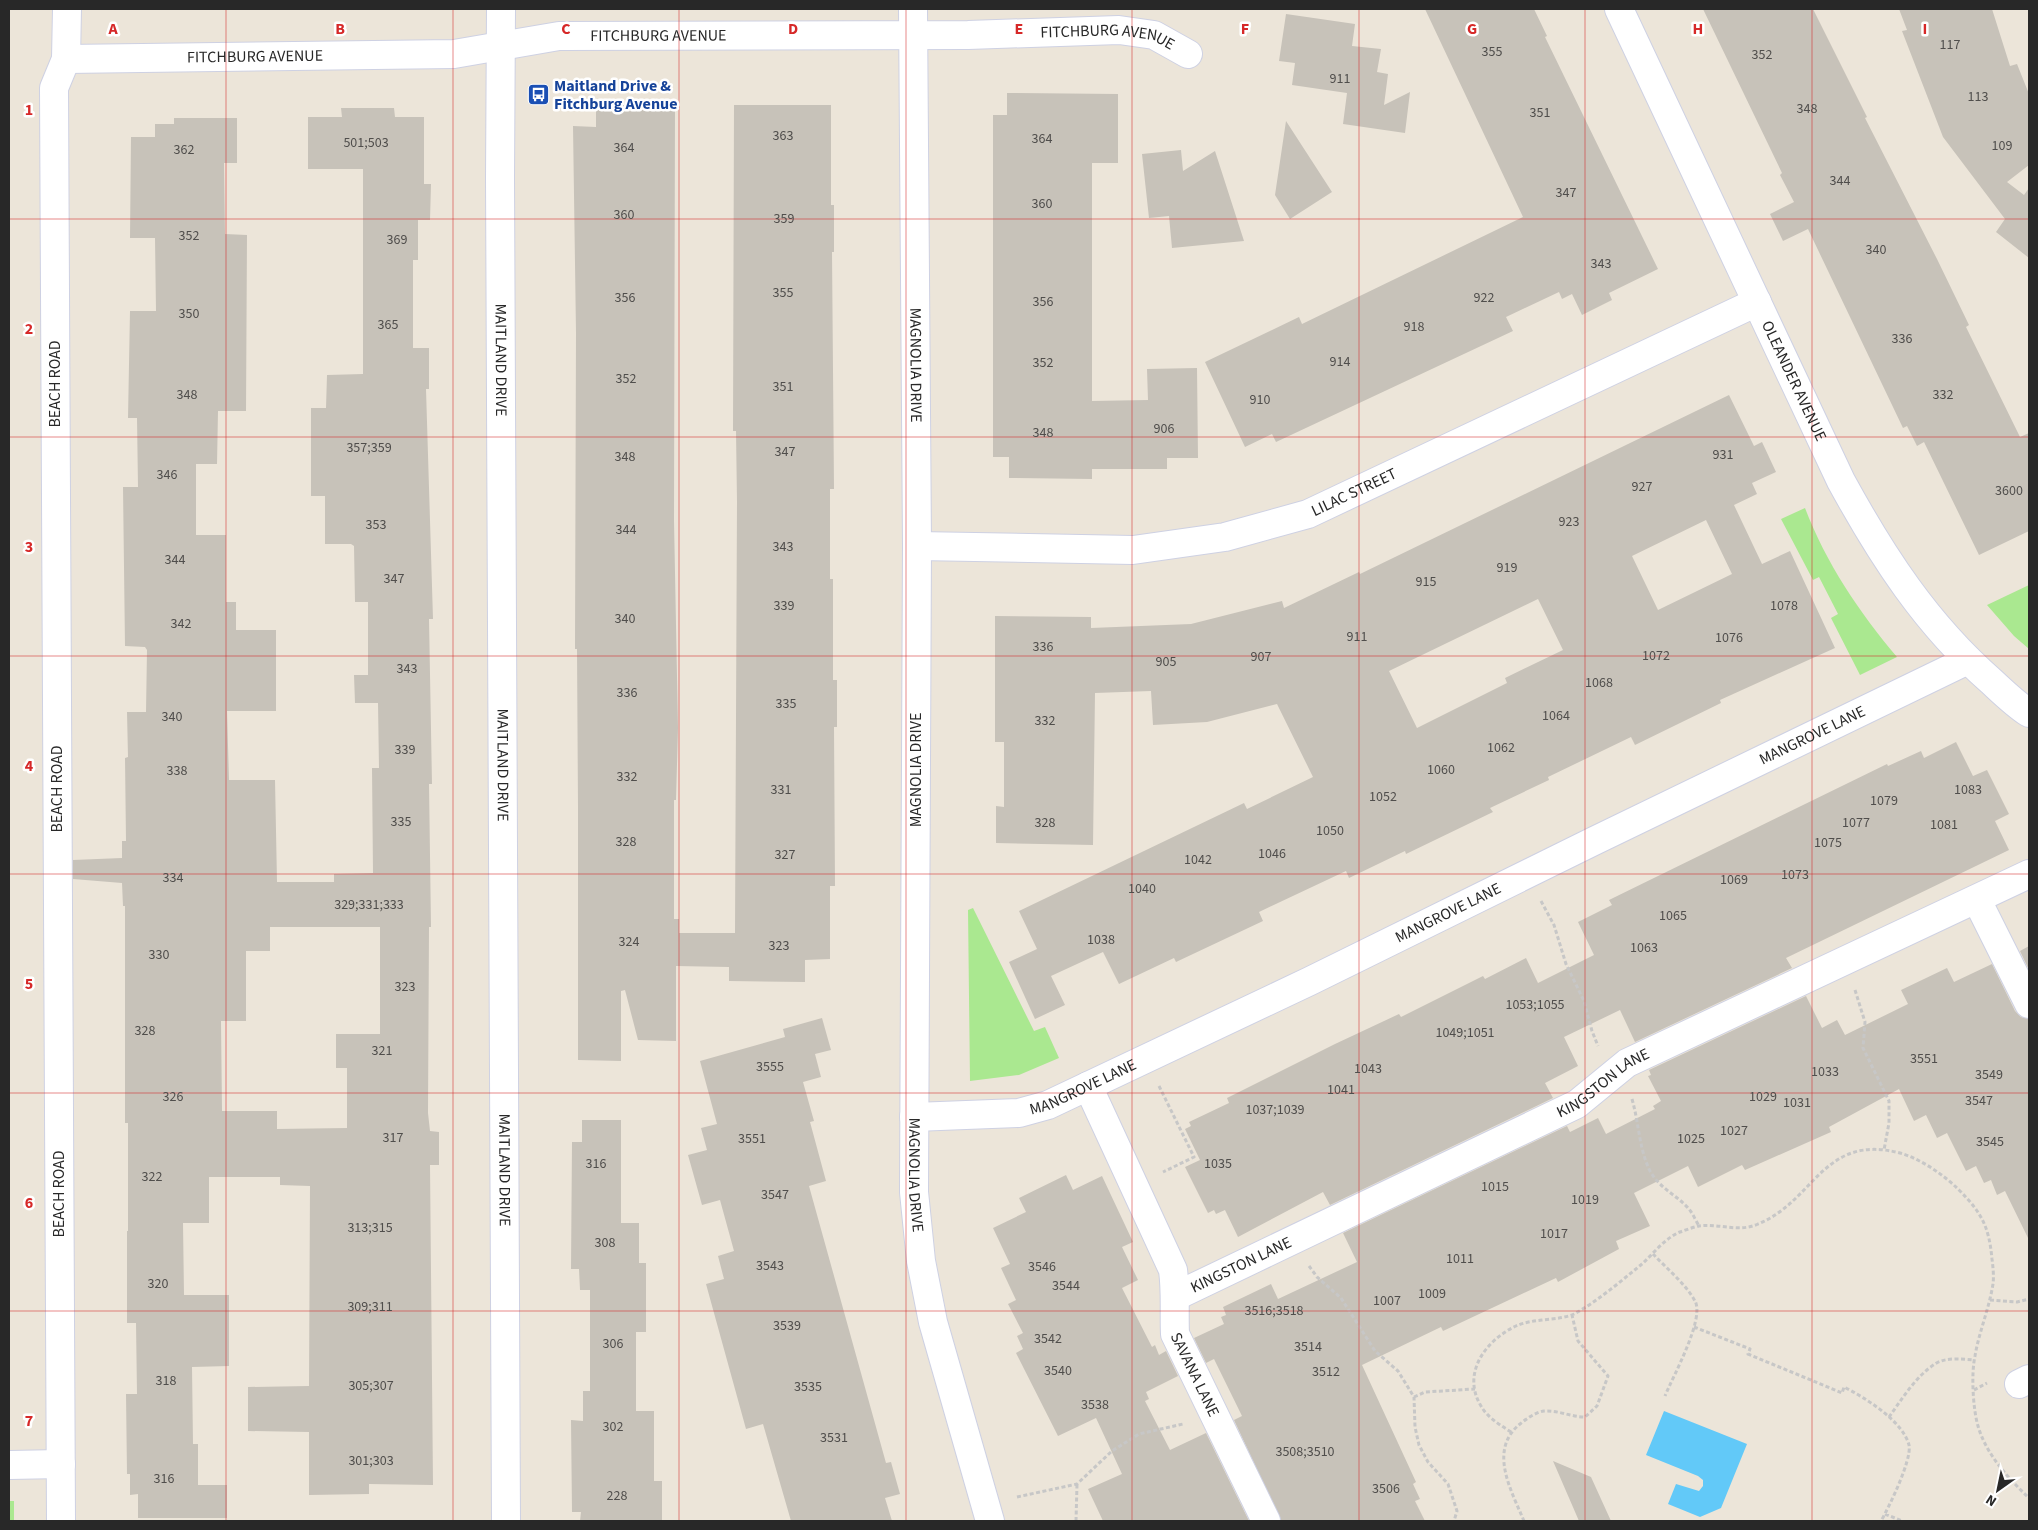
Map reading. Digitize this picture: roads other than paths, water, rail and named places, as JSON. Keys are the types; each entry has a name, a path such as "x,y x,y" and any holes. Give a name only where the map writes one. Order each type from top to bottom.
{"street":[{"path":"66,59 67,9"},
{"name":"MAITLAND DRIVE","path":"501,9 500,188 506,1521"},
{"name":"OLEANDER AVENUE","path":"1619,9 1840,481 1875,543 1915,601 1968,660 2029,713"},
{"name":"FITCHBURG AVENUE","path":"66,59 454,54 559,36 914,22 1120,30 1154,35 1188,54"},
{"name":"MAGNOLIA DRIVE","path":"914,22 917,546 914,1192 921,1261 933,1322 987,1513"},
{"name":"BEACH ROAD","path":"61,1521 54,88 66,59"},
{"name":"LILAC STREET","path":"917,546 1133,550 1225,537 1308,514 1757,302"},
{"name":"MANGROVE LANE","path":"914,1117 1019,1113 1048,1105 1310,981 1968,660"},
{"name":"KINGSTON LANE","path":"1176,1296 1577,1104 1627,1063 2029,874"},
{"path":"1977,900 2029,1004"},
{"name":"SAVANA LANE","path":"1088,1086 1173,1270 1176,1296 1175,1334 1266,1521"},
{"path":"9,1465 61,1464"}],"water":[{"path":"1664,1411 1747,1444 1721,1508 1700,1517 1668,1504 1676,1484 1699,1491 1703,1486 1703,1480 1698,1476 1646,1455"}],"place":[{"name":"Maitland Drive & Fitchburg Avenue","path":"538,95"}]}
